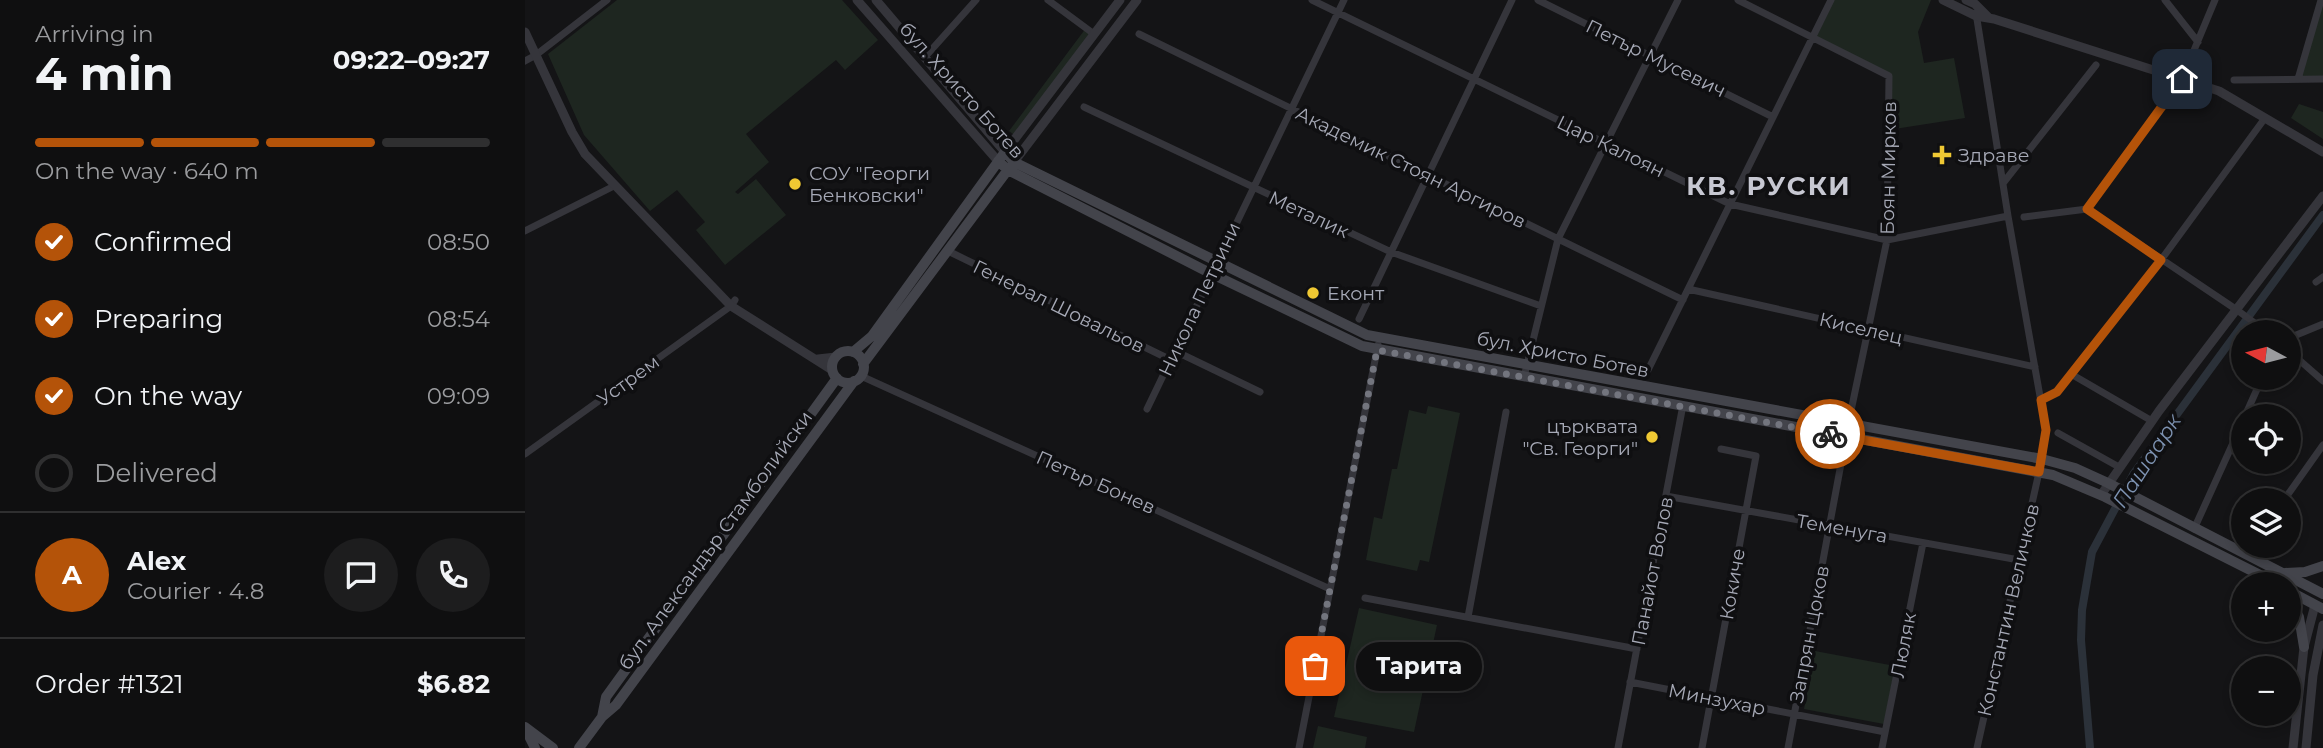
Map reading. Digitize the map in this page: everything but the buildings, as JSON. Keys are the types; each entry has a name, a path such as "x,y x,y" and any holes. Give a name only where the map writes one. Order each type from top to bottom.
{"main road":[{"name":"бул. Христо Ботев","path":"1002,157 1011,166 1210,273 1348,340 1377,350 1524,377 1848,425 2042,459 2075,468 2195,529 2231,543"},
{"path":"853,352 872,337 1002,157"},
{"name":"бул. Христо Ботев","path":"1011,166 1217,260 1354,329 1379,338 1527,364 1846,437 2066,479 2265,572"},
{"path":"863,364 860,357 853,352 844,352 836,357 834,374 845,382 857,379 863,364 1011,166"},
{"name":"бул. Александър Стамболийски","path":"602,717 606,697 834,374"},
{"name":"бул. Александър Стамболийски","path":"579,748 602,717 616,705 857,379"},
{"name":"бул. Христо Ботев","path":"2258,558 2273,572"},
{"path":"2301,573 2323,566"},
{"name":"бул. Христо Ботев","path":"2301,586 2322,592"},
{"path":"2301,597 2319,607 2322,592"},
{"path":"2301,626 2304,647"},
{"path":"525,727 535,748"},
{"path":"525,727 553,748"}],"street":[{"path":"525,61 607,0"},
{"name":"бул. Христо Ботев","path":"857,0 1002,157"},
{"name":"бул. Христо Ботев","path":"876,0 925,57 1002,157"},
{"path":"925,57 976,0"},
{"path":"1048,0 1094,34"},
{"path":"1002,157 1120,0"},
{"path":"1011,166 1137,0"},
{"name":"Цар Калоян","path":"1312,0 1730,204 1887,240 2008,216"},
{"name":"Никола Петрини","path":"1147,409 1210,273 1344,0"},
{"path":"1359,319 1512,0"},
{"name":"Петър Мусевич","path":"1538,0 1773,117"},
{"path":"1524,377 1558,239 1678,0"},
{"path":"1738,0 1813,37"},
{"path":"1648,370 1831,0"},
{"path":"1943,0 1976,16 1988,17 2219,91 2323,152"},
{"path":"2165,0 2198,42"},
{"path":"2087,209 2182,79 2215,0"},
{"path":"1972,1 2046,430 2042,459"},
{"path":"1972,1 1988,17"},
{"path":"2298,79 2319,1"},
{"path":"525,32 578,144 614,186 733,303 834,374"},
{"name":"Академик Стоян Аргиров","path":"1139,34 1683,300"},
{"name":"Боян Мирков","path":"1813,37 1889,76 1887,240 1848,425"},
{"path":"2004,182 2097,65"},
{"path":"2234,80 2323,79"},
{"name":"Металик","path":"1084,107 1391,252 1541,306"},
{"path":"2041,400 2057,392 2161,260 2265,118"},
{"path":"525,231 614,186"},
{"path":"2103,496 2119,467 2152,421 2323,196"},
{"path":"2024,217 2087,209 2251,320"},
{"name":"Генерал Шовальов","path":"948,251 1171,360"},
{"name":"Киселец","path":"1688,289 2035,367"},
{"name":"Устрем","path":"525,454 733,303"},
{"path":"2301,333 2323,324"},
{"path":"1299,748 1379,338"},
{"path":"1175,351 1260,392"},
{"path":"816,359 836,357"},
{"path":"2301,362 2323,381"},
{"path":"2071,374 2152,421"},
{"name":"Петър Бонев","path":"857,379 1330,589"},
{"name":"Панайот Волов","path":"1618,748 1685,401"},
{"path":"1468,617 1506,412"},
{"path":"2058,433 2119,467"},
{"name":"Запрян Цоков","path":"1788,748 1846,437"},
{"path":"2293,488 2323,445"},
{"path":"2195,529 2231,448"},
{"name":"Кокиче","path":"1702,748 1756,456 1721,449"},
{"name":"Константин Величков","path":"1977,748 2042,459"},
{"name":"Теменуга","path":"1666,496 2019,561"},
{"name":"Люляк","path":"1882,748 1923,543"},
{"path":"1365,598 1637,649"},
{"path":"2294,748 2304,647 2319,607"},
{"path":"2306,748 2313,675 2323,625"},
{"name":"Минзухар","path":"1630,682 1885,733"}],"shaded area":[{"path":"617,0 842,0 878,40 845,70 836,60 746,134 769,162 735,192 738,194 756,179 786,215 725,265 696,230 705,222 677,190 650,211 584,135 548,54"},
{"path":"1831,0 1931,0 1918,32 1924,63 1954,58 1965,118 1888,130 1889,76 1813,37"},
{"path":"2323,2 2323,79 2298,79"},
{"path":"1086,28 1094,34 1017,137 1009,131"},
{"path":"2299,104 2323,112 2323,139 2291,118"},
{"path":"1428,406 1460,413 1429,562 1420,560 1417,571 1366,560 1374,517 1382,519 1392,469 1397,469 1409,410 1426,414"},
{"path":"1359,608 1437,625 1414,732 1334,717"},
{"path":"1815,651 1895,666 1884,724 1804,709"},
{"path":"1318,726 1367,737 1365,748 1313,748"}],"waterway":[{"name":"Пашаарк","path":"2090,748 2081,640 2082,610 2092,552 2134,473 2323,215"}],"way so far":[{"path":"1315,666 1377,350 1830,434"}],"place":[{"name":"Здраве","path":"1942,155"},
{"name":"СОУ \"Георги Бенковски\"","path":"795,184"},
{"name":"Еконт","path":"1313,293"},
{"name":"църквата \"Св. Георги\"","path":"1652,437"},
{"name":"Тарита","path":"1315,666"}],"district":[{"name":"КВ. РУСКИ","path":"1769,186"}],"route":[{"path":"1830,434 2039,472 2046,430 2041,400 2057,392 2161,260 2087,209 2182,79"}]}
